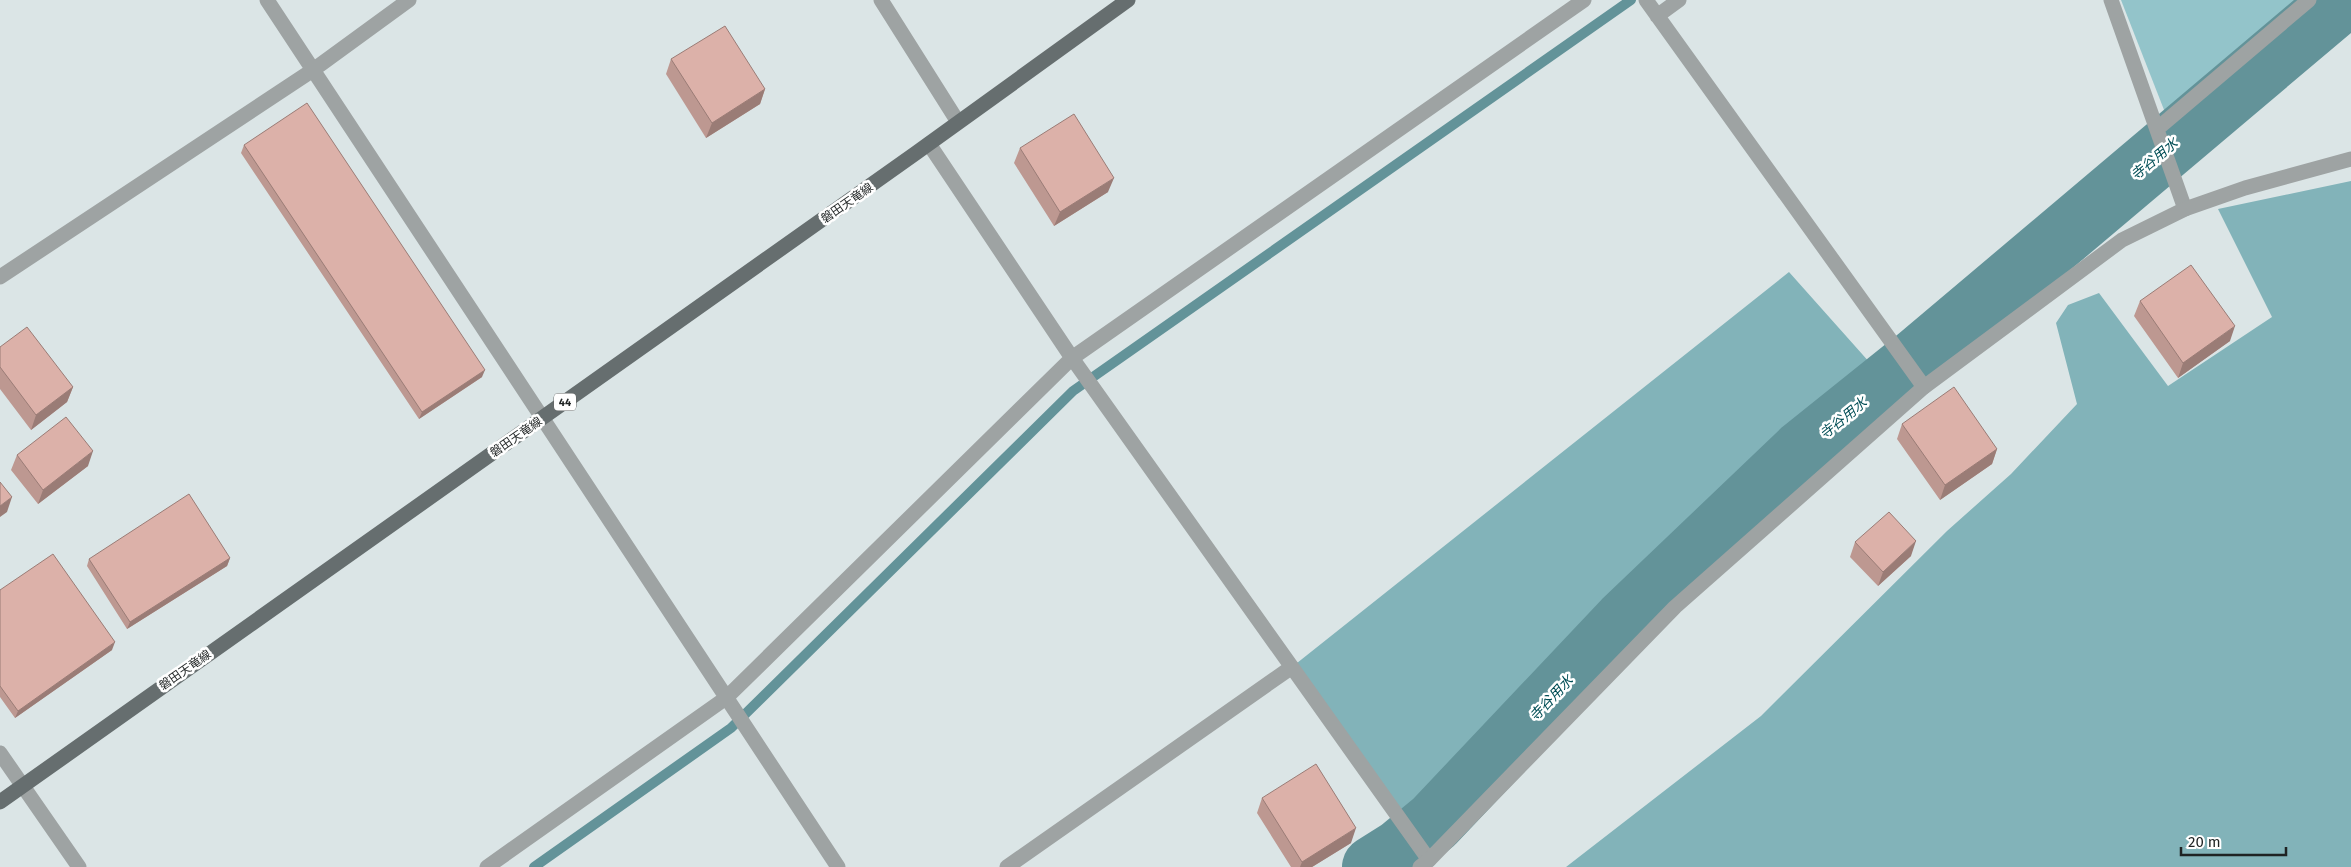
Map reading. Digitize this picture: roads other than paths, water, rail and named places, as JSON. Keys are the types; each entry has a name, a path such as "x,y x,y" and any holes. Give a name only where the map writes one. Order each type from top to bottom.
{"main road":[{"name":"磐田天竜線","path":"0,802 929,144 1128,0"}],"street":[{"path":"266,0 838,867"},
{"path":"0,277 313,70 409,0"},
{"path":"881,0 958,122"},
{"path":"487,867 726,698 1072,358 1584,0"},
{"path":"1646,0 1924,388"},
{"path":"1657,16 1679,0"},
{"path":"2111,0 2185,209"},
{"path":"2157,129 2309,0"},
{"path":"929,144 1072,358 1292,667 1424,864 1675,607 1924,388 2122,240 2185,209 2246,188 2351,159"},
{"path":"1007,867 1292,667"},
{"path":"0,753 79,867"}],"waterway":[{"path":"534,867 731,728 1073,391 1631,0"},
{"name":"寺谷用水","path":"1373,867 1400,850 1434,822 1624,621 1802,451 1918,358 2342,0"}]}
